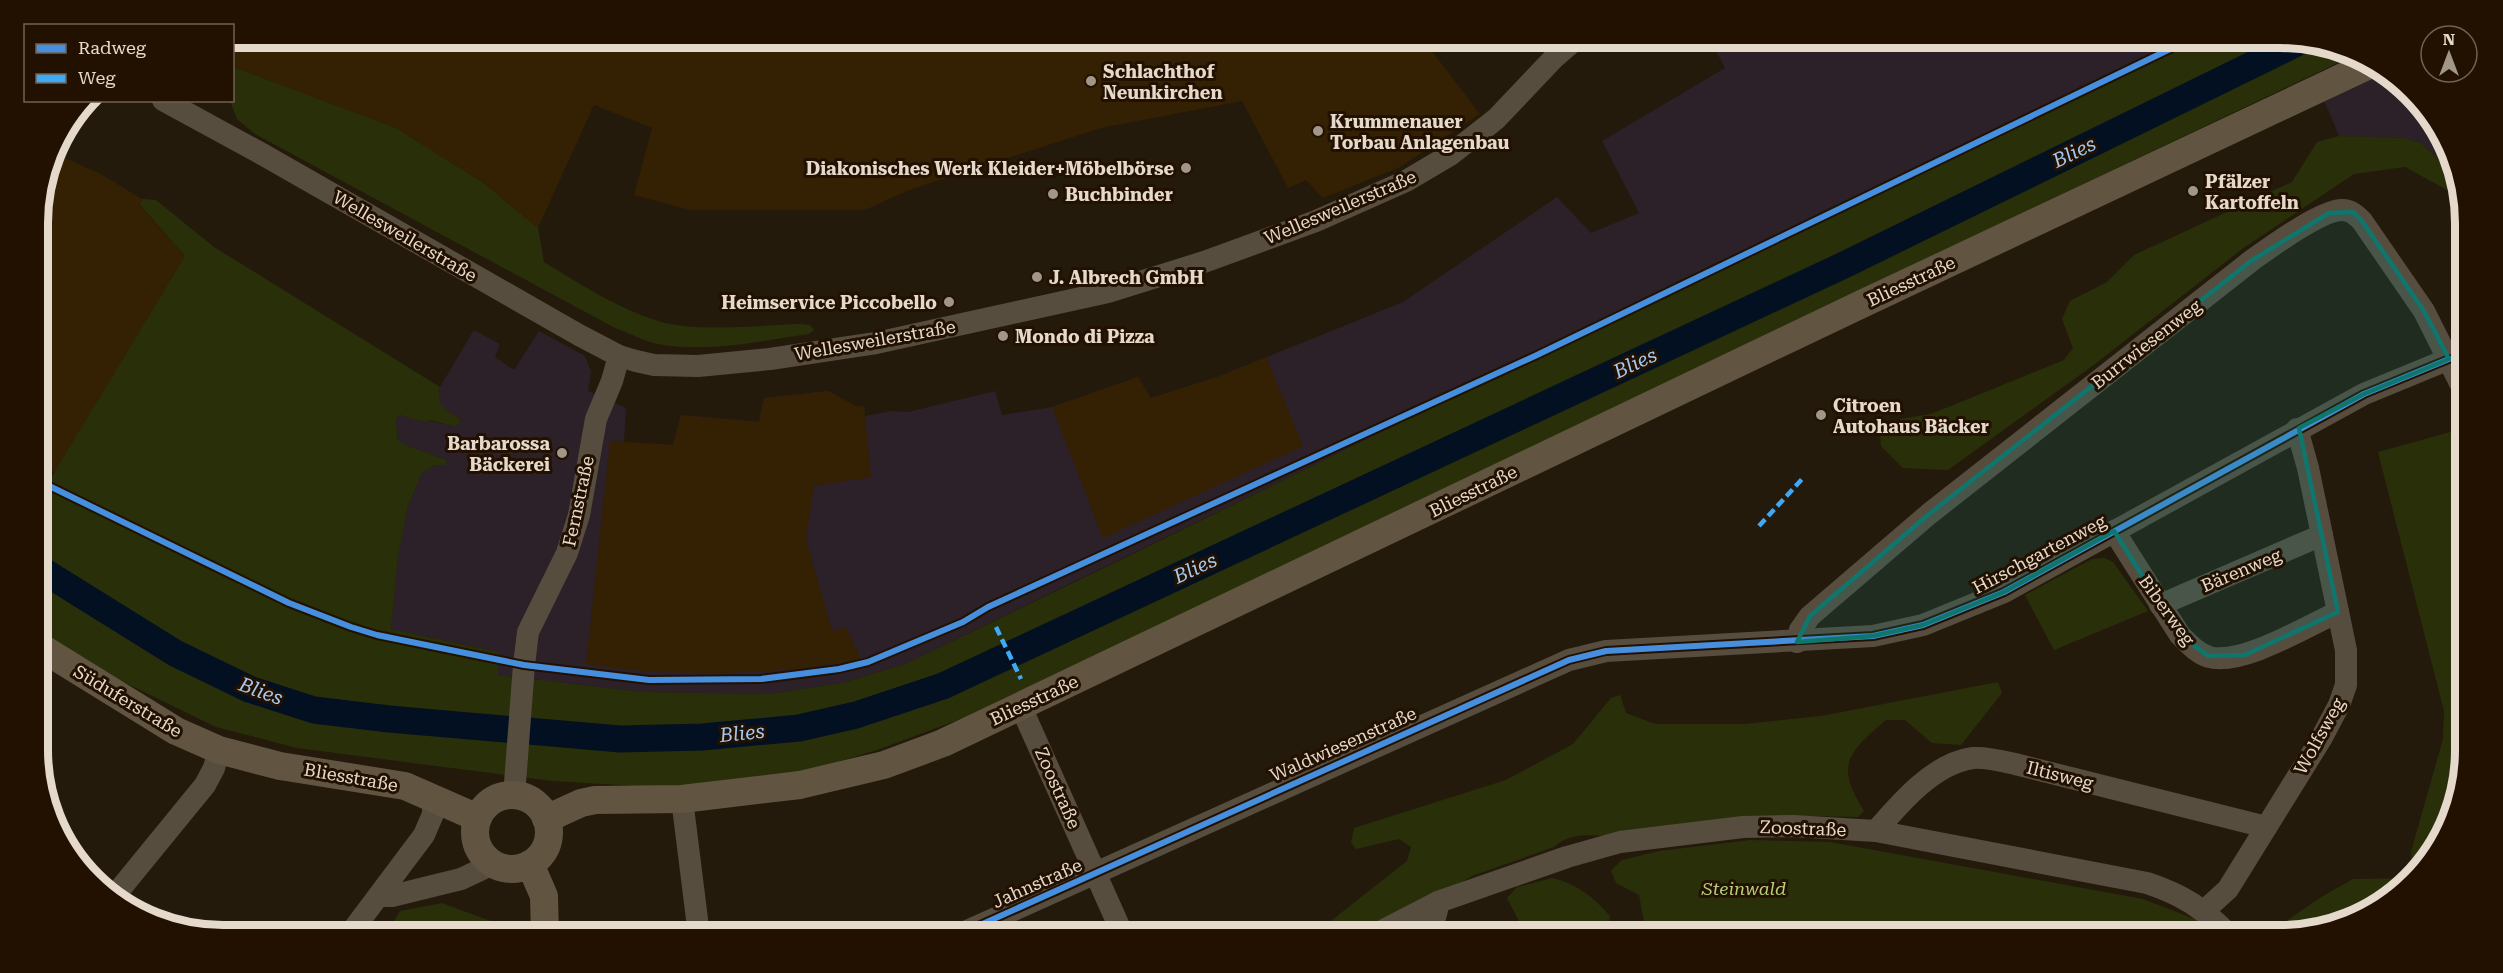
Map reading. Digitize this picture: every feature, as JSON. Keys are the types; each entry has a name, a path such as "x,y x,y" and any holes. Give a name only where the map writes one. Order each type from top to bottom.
{"main road":[{"name":"Bliesstraße","path":"546,819 581,803 595,800 682,800 800,786 884,765 944,743 1866,302 2362,68"},
{"name":"Süduferstraße","path":"48,652 176,731 219,750"},
{"name":"Bliesstraße","path":"219,750 280,766 405,786 478,818"},
{"path":"504,796 514,796 528,799 538,806 546,819 549,838 545,850 530,864 516,869 493,864 480,852 475,835 478,818 484,808 504,796"},
{"path":"530,864 544,896 545,925"}],"street":[{"name":"Wellesweilerstraße","path":"167,102 569,330 619,356 654,365 698,366 770,359 876,343 1108,292 1204,262 1316,221 1406,182 1450,154 1496,119 1566,48"},
{"name":"Burrwiesenweg","path":"1797,642 1800,630 1810,616 1929,514 2251,261 2272,246 2330,213 2342,210 2353,212 2362,221 2419,303 2455,372"},
{"name":"Fernstraße","path":"514,796 528,632 567,553 579,515 596,419 612,381 619,356"},
{"name":"Hirschgartenweg","path":"1606,651 1873,636 1923,624 2004,592 2297,429 2364,394 2449,359"},
{"name":"Wolfsweg","path":"2204,910 2228,889 2321,739 2339,705 2346,685 2346,650 2306,458 2297,429"},
{"name":"Biberweg","path":"2114,531 2180,635 2194,649 2208,656 2223,659 2245,655 2338,612"},
{"name":"Bärenweg","path":"2160,604 2322,535"},
{"name":"Waldwiesenstraße","path":"1095,873 1506,687 1569,660 1606,651"},
{"name":"Zoostraße","path":"1022,707 1118,925"},
{"path":"119,890 205,785 214,768 219,750"},
{"name":"Iltisweg","path":"1876,831 1933,776 1953,763 1974,758 2015,764 2265,827"},
{"path":"358,925 429,826 433,814 433,798"},
{"path":"682,800 698,925"},
{"name":"Zoostraße","path":"1393,925 1438,902 1518,873 1620,842 1743,827 1793,826 1876,831 2147,883 2187,899 2204,910 2219,925"},
{"path":"380,896 392,896 461,879 493,864"},
{"name":"Jahnstraße","path":"980,925 1095,873"},
{"path":"1433,925 1438,902"}],"highlighted area":[{"path":"2353,212 2362,221 2424,311 2449,359 2364,394 2299,428 2338,612 2245,655 2208,656 2180,635 2114,531 2004,592 1923,625 1873,636 1797,642 1810,616 1929,514 2251,261 2329,213"}],"shaded area":[{"path":"234,48 1430,48 1480,114 1400,167 1323,198 1306,180 1288,188 1242,101 1101,128 909,190 865,210 690,210 634,195 652,128 594,105 538,228 482,182 396,128 234,67"},
{"path":"1714,48 2164,48 905,664 842,683 770,694 641,692 497,675 499,652 391,629 398,555 408,506 422,472 447,460 405,445 397,439 396,419 400,415 454,426 459,418 444,410 438,398 440,387 474,330 500,344 495,357 514,370 539,331 585,356 591,372 588,391 626,408 624,442 673,445 681,415 759,422 764,398 828,391 858,407 864,406 865,416 891,411 908,412 995,391 1002,415 1052,407 1138,377 1151,398 1220,376 1403,302 1557,197 1591,233 1639,213 1602,141 1725,68"},
{"path":"2344,60 2367,71 2404,99 2419,117 2432,136 2445,167 2421,143 2403,138 2339,136 2327,107 2310,78"},
{"path":"61,156 101,174 142,199 140,206 185,256 55,473 48,469 48,212 54,178"},
{"path":"1266,357 1303,446 1103,538 1052,407 1138,377 1151,398 1220,376"},
{"path":"828,391 858,407 864,406 871,477 814,486 806,539 832,631 846,627 861,660 786,670 723,673 650,672 586,664 610,441 673,445 681,415 759,422 764,398"}],"green space":[{"path":"2164,48 2291,48 2314,51 2343,60 963,718 880,749 797,774 672,788 552,781 297,748 216,727 93,667 48,636 48,483 185,256 140,205 142,199 156,200 214,247 440,387 440,403 459,418 460,424 454,426 400,415 396,419 397,439 405,445 447,460 445,465 435,465 422,473 408,506 398,556 391,629 499,652 498,675 641,692 770,694 842,683 905,664"},
{"path":"234,67 396,128 482,182 538,228 544,262 599,295 643,316 674,325 691,327 800,324 810,325 814,330 809,334 715,347 658,344 642,339 615,328 255,134 237,119 230,102 234,102"},
{"path":"2339,136 2403,138 2421,143 2445,167 2452,193 2405,167 2354,174 2242,249 2095,364 1948,470 1903,468 1881,446 1880,436 1901,419 1931,414 2064,360 2073,348 2062,319 2070,301 2107,282 2134,255 2292,182 2317,142"},
{"path":"2455,431 2455,761 2446,806 2437,827 2412,865 2411,852 2443,739 2444,711 2378,452"},
{"path":"2104,558 2113,562 2148,611 2054,650 2025,595 2092,559"},
{"path":"1998,682 2002,693 1961,745 1932,743 1905,720 1886,720 1863,741 1850,760 1848,770 1850,781 1864,811 1858,817 1814,816 1607,836 1572,837 1554,847 1472,876 1434,899 1412,925 1327,925 1407,861 1411,847 1399,839 1356,849 1351,843 1354,828 1506,780 1573,744 1611,698 1620,695 1626,713 1655,724 1744,724 1821,716"},
{"name":"Steinwald","path":"1751,840 1830,842 2143,899 2197,920 2203,925 1654,925 1644,922 1639,895 1616,883 1611,871 1622,860 1659,851"},
{"path":"1552,878 1561,880 1577,887 1604,909 1610,916 1608,925 1519,925 1519,921 1507,898 1517,887"},
{"path":"2399,878 2377,895 2336,916 2314,922 2286,925 2289,919 2353,879"},
{"path":"442,903 501,925 391,925 400,911"}],"waterway":[{"name":"Blies","path":"48,574 175,653 249,689 314,710 389,719 620,739 702,737 799,728 856,715 943,686 1844,265 2287,48"}],"marked path":[{"path":"1759,526 1804,477"},
{"path":"996,627 1021,679"}],"cycle path":[{"path":"48,485 289,603 377,635 524,665 649,680 761,679 839,669 868,662 963,622 988,607 1537,355 2172,48"},
{"path":"980,925 1569,660 1606,651 1873,636 1923,625 2004,592 2364,394 2449,359"}],"place":[{"name":"Schlachthof Neunkirchen","path":"1091,81"},
{"name":"Krummenauer Torbau Anlagenbau","path":"1318,131"},
{"name":"Diakonisches Werk Kleider+Möbelbörse","path":"1186,168"},
{"name":"Pfälzer Kartoffeln","path":"2193,191"},
{"name":"Buchbinder","path":"1053,194"},
{"name":"J. Albrech GmbH","path":"1037,277"},
{"name":"Heimservice Piccobello","path":"949,302"},
{"name":"Mondo di Pizza","path":"1003,336"},
{"name":"Citroen Autohaus Bäcker","path":"1821,415"},
{"name":"Barbarossa Bäckerei","path":"562,453"}]}
